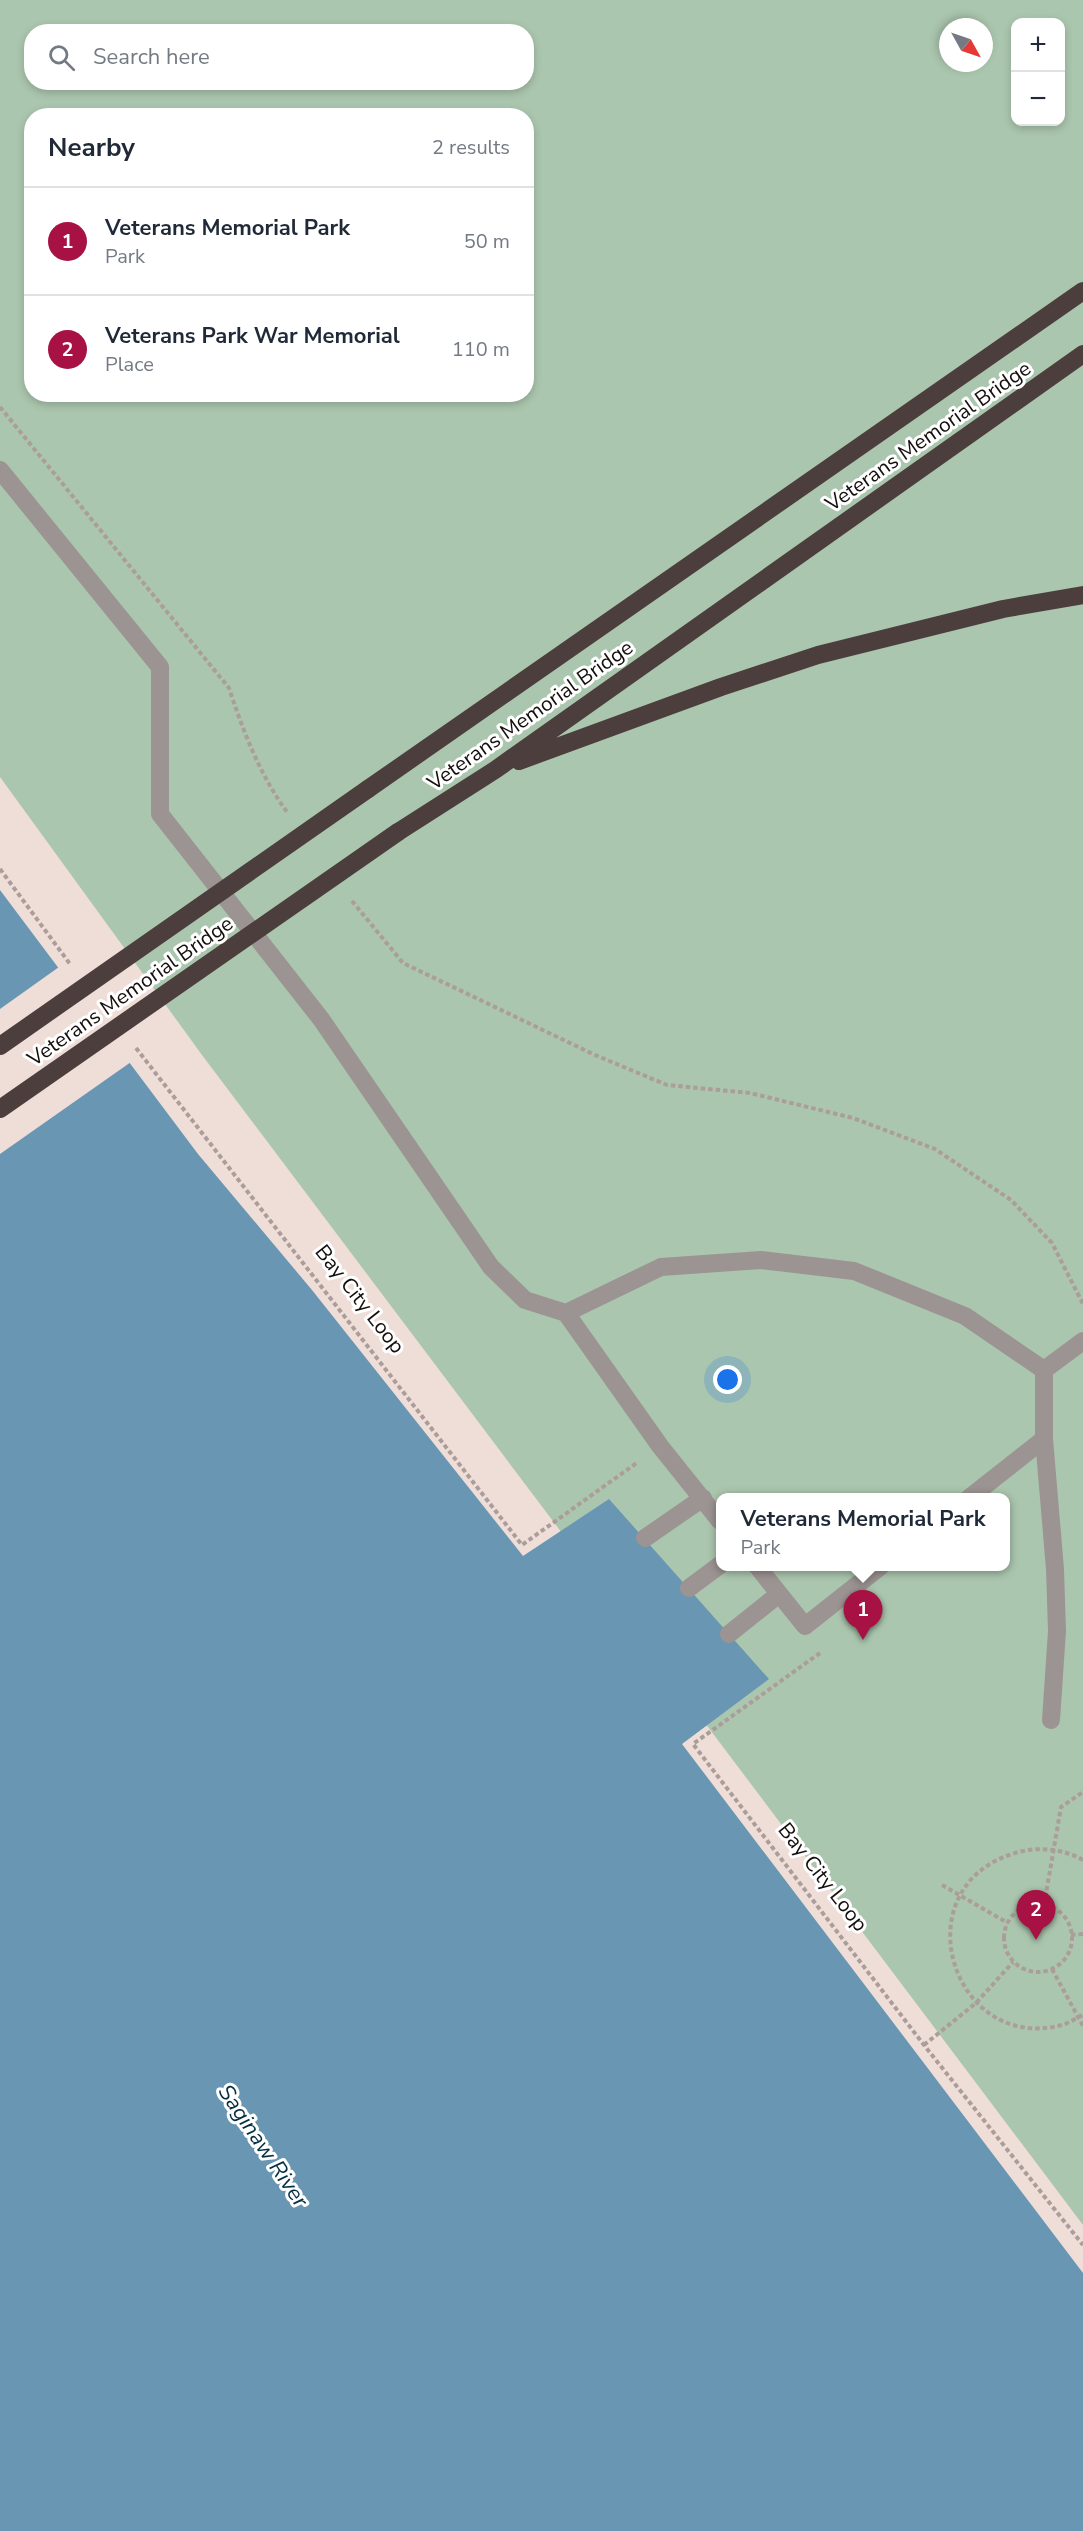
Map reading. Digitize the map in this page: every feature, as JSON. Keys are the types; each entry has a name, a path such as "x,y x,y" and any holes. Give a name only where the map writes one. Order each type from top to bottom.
{"highway":[{"name":"Veterans Memorial Bridge","path":"0,1046 1083,291"},
{"name":"Veterans Memorial Bridge","path":"0,1109 398,832 495,770 1083,354"},
{"path":"495,770 721,687 818,655 1002,609 1083,596"}],"lane":[{"path":"0,470 160,668 160,814 321,1019 491,1267 525,1300 566,1313 660,1446 716,1516"},
{"path":"566,1313 662,1267 773,1261 854,1271 965,1317 1044,1370"},
{"path":"1044,1370 1083,1341"},
{"path":"1044,1370 1044,1439 1055,1569 1057,1631 1051,1720"},
{"path":"974,1493 1044,1439"},
{"path":"645,1538 703,1498"},
{"path":"689,1588 716,1568"},
{"path":"761,1571 805,1626 875,1571"},
{"path":"729,1634 779,1594"}],"path":[{"path":"0,407 229,688 240,724 274,794 287,812"},
{"path":"0,868 74,969"},
{"path":"349,897 403,963 595,1055 667,1085 750,1093 853,1118 935,1149 1011,1200 1052,1243 1083,1305"},
{"name":"Bay City Loop","path":"131,1042 522,1545 660,1446"},
{"name":"Bay City Loop","path":"805,1626 821,1653 693,1744 924,2045 1083,2245"},
{"path":"1044,1905 1061,1807 1083,1792"},
{"path":"1081,2016 1062,2025 1032,2028 1002,2020 976,2003 960,1980 950,1953 950,1925 960,1896 975,1875 998,1859 1024,1850 1052,1850 1083,1860"},
{"path":"942,1885 1008,1923"},
{"path":"1029,1905 1044,1905 1062,1914 1071,1935 1067,1955 1052,1969 1031,1972 1013,1962 1006,1953 1004,1941 1008,1923 1018,1910 1029,1905"},
{"path":"1071,1935 1083,1934"},
{"path":"924,2045 976,2003 1013,1962"},
{"path":"1052,1969 1081,2016 1083,2026"}],"green space":[{"path":"0,0 1083,0 1083,2225 202,1055 0,777"}],"water":[{"name":"Saginaw River","path":"0,890 198,1154 312,1290 523,1556 609,1499 769,1679 682,1744 1083,2273 1083,2531 0,2531"}],"pier":[{"path":"59,967 131,1062 0,1154 0,1009"}],"place":[{"name":"Veterans Memorial Park","path":"863,1640"},
{"name":"Veterans Park War Memorial","path":"1036,1940"}]}
